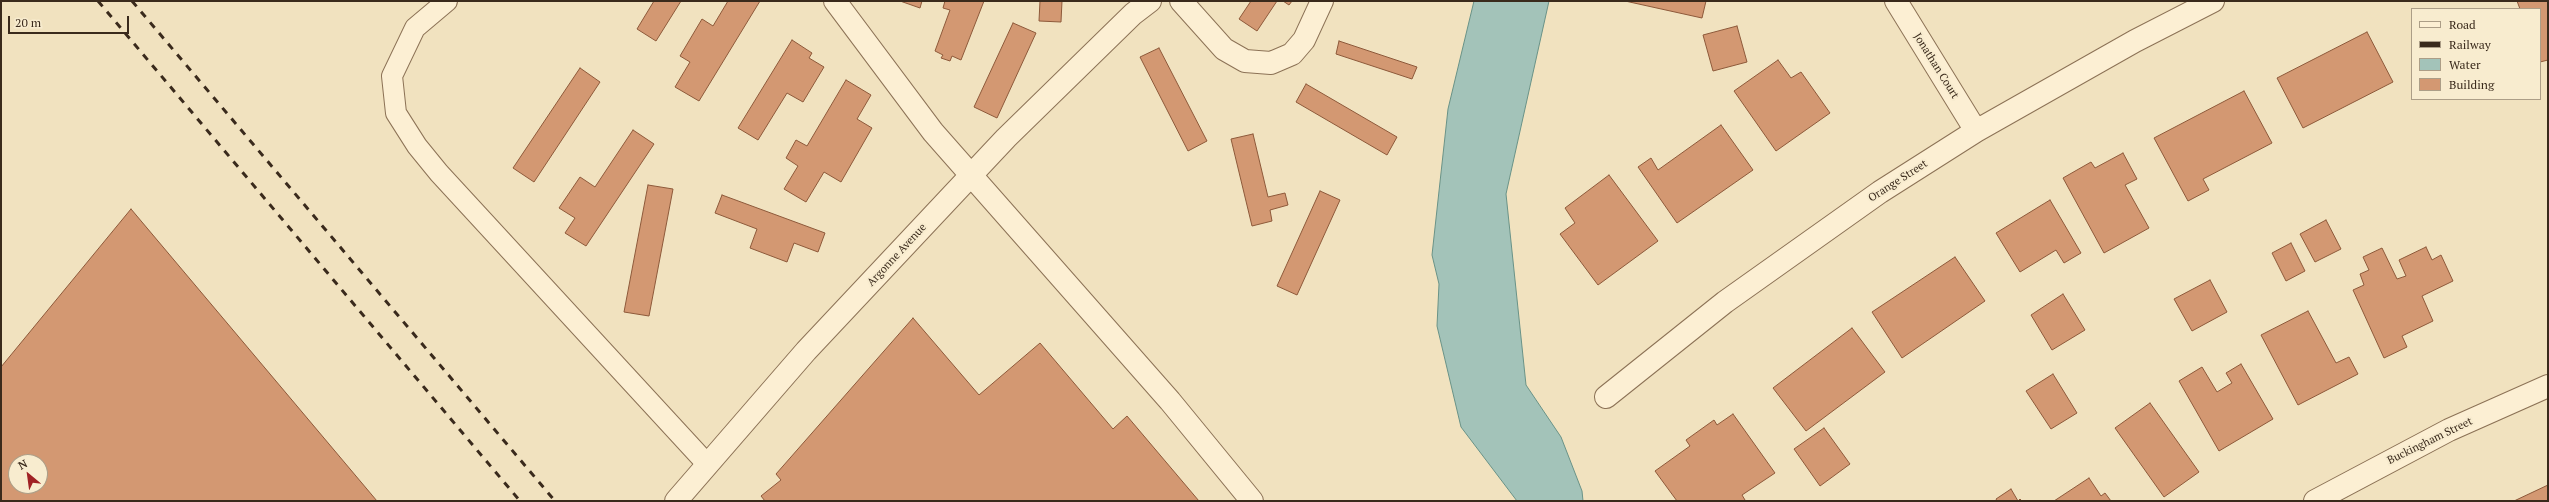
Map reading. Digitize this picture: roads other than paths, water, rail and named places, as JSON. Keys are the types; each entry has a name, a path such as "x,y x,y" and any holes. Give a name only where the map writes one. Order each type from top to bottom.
{"street":[{"path":"835,1 933,132 1170,401 1252,501"},
{"name":"Argonne Avenue","path":"676,501 806,351 1006,138 1117,30 1150,1"},
{"path":"1181,1 1224,48 1245,61 1271,63 1292,54 1304,40 1322,1"},
{"name":"Jonathan Court","path":"1896,1 1976,131"},
{"name":"Orange Street","path":"1606,397 1725,302 1880,192 1976,131 2135,41 2213,1"},
{"name":"Buckingham Street","path":"2315,501 2449,430 2548,386"}],"lane":[{"path":"447,1 415,28 392,76 396,113 417,146 440,173 707,464"}],"water":[{"path":"1474,1 1549,1 1506,194 1526,385 1561,437 1582,491 1583,501 1517,501 1461,427 1437,326 1439,284 1432,255 1448,109"}],"railway":[{"path":"98,1 520,501"},
{"path":"132,1 555,501"}]}
